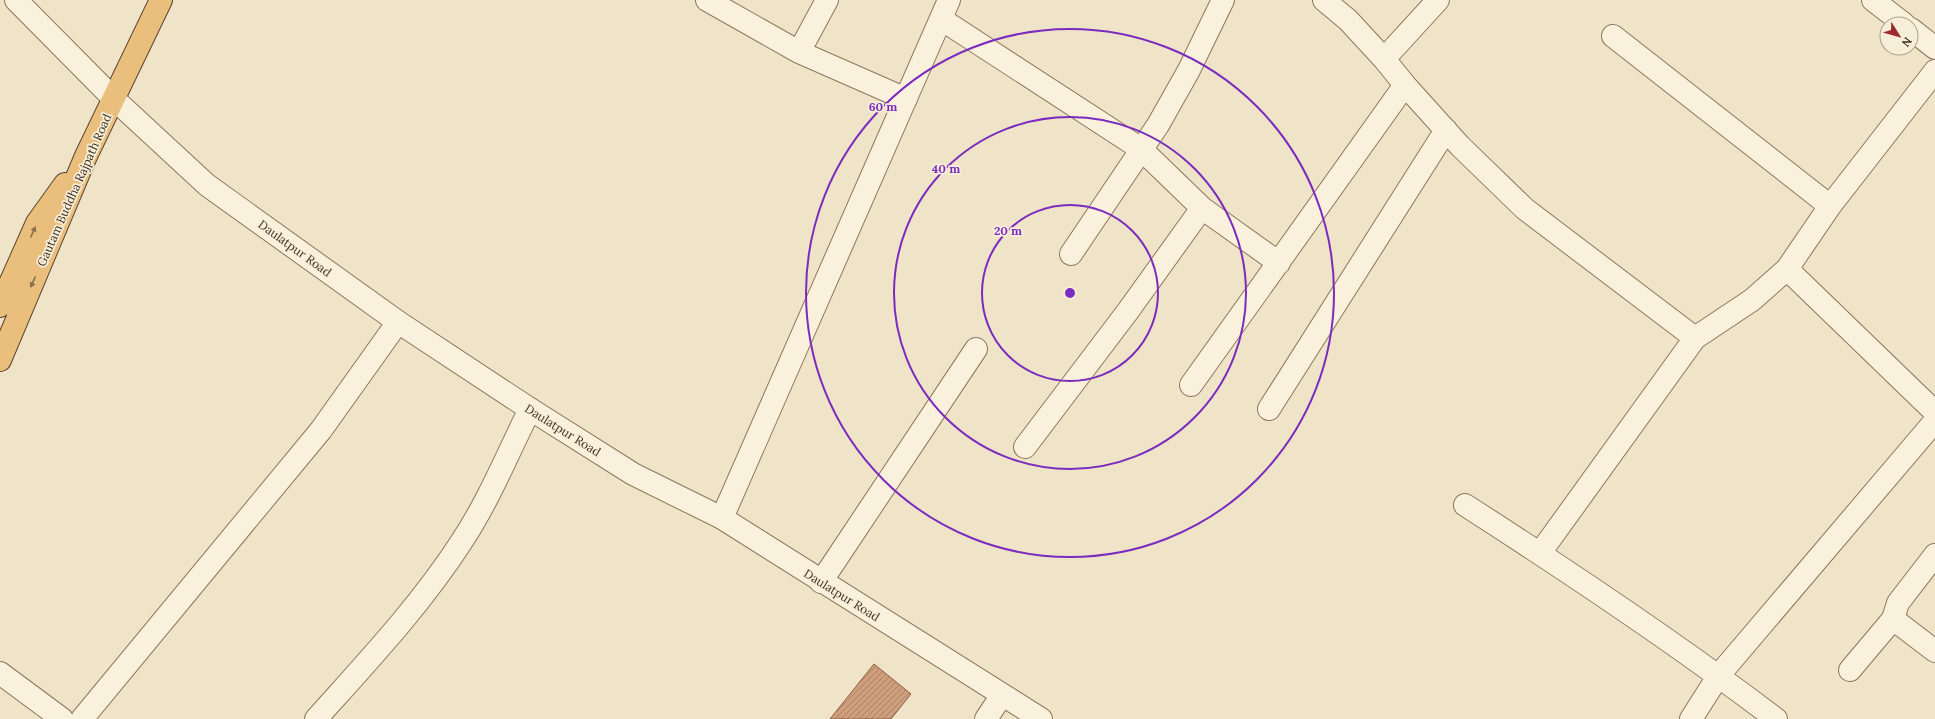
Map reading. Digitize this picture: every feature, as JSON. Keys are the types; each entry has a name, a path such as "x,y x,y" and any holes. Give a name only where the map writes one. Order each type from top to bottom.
{"highway":[{"name":"Gautam Buddha Rajpath Road","path":"0,360 86,156 161,0"},
{"path":"0,306 37,223 86,156"}],"street":[{"name":"Daulatpur Road","path":"16,0 114,99 207,184 398,322 530,409 633,474 722,518 821,582 1041,719"},
{"path":"707,0 799,52 906,99"},
{"path":"799,52 827,0"},
{"path":"1071,254 1141,148 1158,125 1189,70 1223,0"},
{"path":"1324,0 1348,20 1446,130 1525,209 1695,338"},
{"path":"1384,59 1438,0"},
{"path":"1873,0 1894,16"},
{"path":"722,518 945,9 1141,148 1202,208 1279,263"},
{"path":"1919,35 1935,48"},
{"path":"1614,36 1830,206"},
{"path":"1540,553 1695,338 1752,300 1787,269 1830,206 1935,71"},
{"path":"1191,385 1405,85"},
{"path":"1269,409 1446,130"},
{"path":"1025,447 1128,311 1202,208"},
{"path":"1787,269 1935,412"},
{"path":"82,719 321,430 398,322"},
{"path":"821,582 976,349"},
{"path":"316,719 406,618 462,541 492,487 530,409"},
{"path":"1692,719 1719,675 1935,421"},
{"path":"1465,505 1540,553 1719,675 1776,719"},
{"path":"1850,670 1893,619 1898,603 1935,555"},
{"path":"1893,619 1935,651"},
{"path":"0,673 62,719"},
{"path":"986,719 1002,695"}],"building":[{"path":"874,664 911,694 891,719 830,719"}]}
